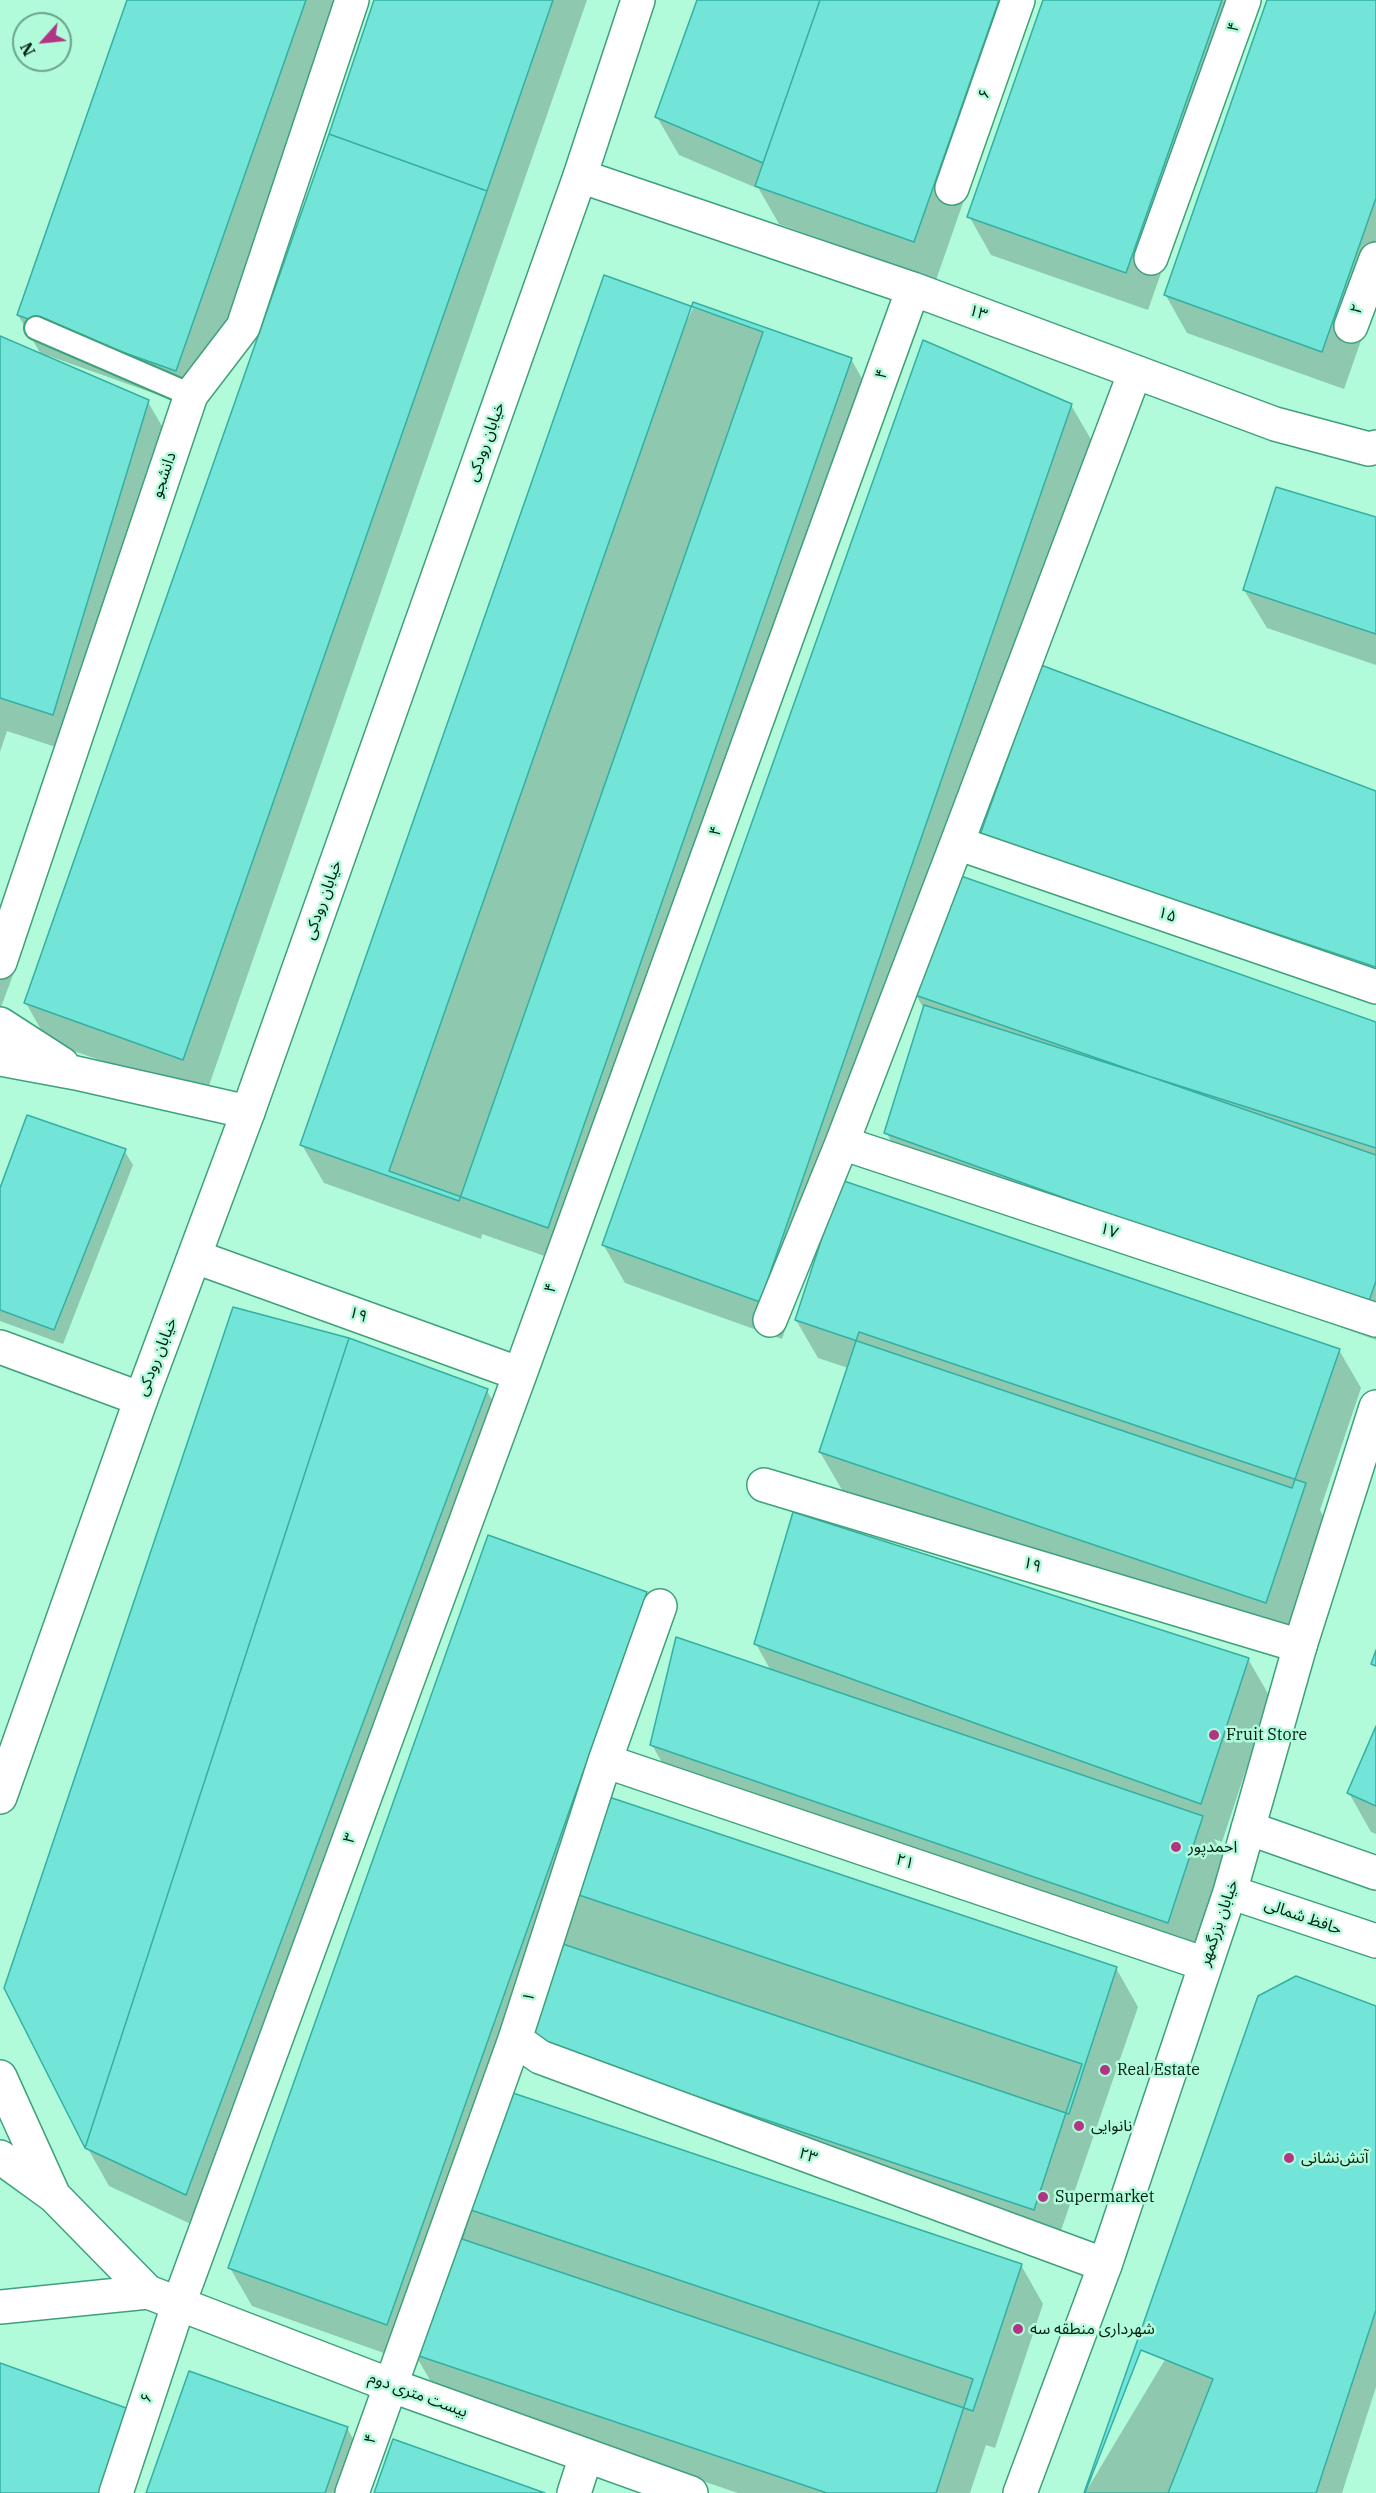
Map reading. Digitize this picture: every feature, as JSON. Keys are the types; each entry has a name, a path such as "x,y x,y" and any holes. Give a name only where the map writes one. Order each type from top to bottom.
{"street":[{"name":"دانشجو","path":"0,962 191,395 243,327 352,0"},
{"name":"خیابان رودکی","path":"0,1797 141,1399 196,1257 248,1112 580,176 638,0"},
{"name":"۶","path":"952,188 1018,0"},
{"name":"۴","path":"1151,258 1244,0"},
{"name":"۱۳","path":"580,176 913,289 1275,424 1369,448 1376,447"},
{"name":"۲","path":"1351,326 1376,259"},
{"name":"۴","path":"520,1374 913,289"},
{"path":"770,1320 842,1143 1135,372"},
{"name":"۱۵","path":"957,843 1376,987"},
{"path":"0,1024 76,1073"},
{"path":"0,1059 76,1073 248,1112"},
{"name":"۱۷","path":"842,1143 1376,1320"},
{"name":"۱۹","path":"196,1257 520,1374"},
{"path":"0,1347 141,1399"},
{"name":"۳","path":"179,2303 520,1374"},
{"name":"خیابان بزرگمهر","path":"1020,2493 1105,2265 1230,1892 1300,1646 1376,1407"},
{"name":"۱۹","path":"764,1485 1300,1646"},
{"name":"۱","path":"390,2385 515,2039 605,1761 660,1605"},
{"name":"۲۱","path":"605,1761 1205,1964"},
{"path":"1248,1828 1376,1872"},
{"name":"حافظ شمالی","path":"1230,1892 1376,1941"},
{"name":"۲۳","path":"515,2039 540,2056 1105,2265"},
{"path":"0,2077 54,2196"},
{"name":"بیست متری دوم","path":"0,2157 54,2196 148,2292 390,2385 691,2493"},
{"name":"بیست متری دوم","path":"4,2309 148,2292"},
{"name":"۶","path":"116,2493 179,2303"},
{"name":"۴","path":"352,2493 390,2385"},
{"path":"574,2493 586,2456"}],"lane":[{"path":"36,328 191,395"}],"building":[{"path":"127,0 306,0 176,371 17,315"},
{"path":"374,0 553,0 487,191 329,134"},
{"path":"697,0 820,0 763,163 655,117"},
{"path":"820,0 999,0 914,242 755,186"},
{"path":"1043,0 1222,0 1126,273 967,217"},
{"path":"1267,0 1376,0 1376,198 1322,352 1164,295"},
{"path":"329,134 487,191 183,1060 24,1003"},
{"path":"604,275 763,332 459,1201 300,1145"},
{"path":"693,302 852,358 548,1228 389,1171"},
{"path":"0,336 149,400 53,715 0,698"},
{"path":"923,340 1072,404 760,1302 602,1245"},
{"path":"1276,487 1376,517 1376,634 1243,590"},
{"path":"1041,665 1376,791 1376,967 980,835"},
{"path":"961,876 1376,1022 1376,1155 915,995"},
{"path":"924,1005 1376,1148 1376,1281 1367,1307 884,1133"},
{"path":"27,1115 126,1149 54,1330 0,1310 0,1188"},
{"path":"841,1180 1340,1349 1292,1488 795,1320"},
{"path":"233,1307 349,1338 85,2148 4,1988"},
{"path":"859,1332 1306,1483 1266,1603 819,1452"},
{"path":"349,1338 488,1389 186,2195 85,2148"},
{"path":"793,1512 1249,1658 1201,1804 754,1644"},
{"path":"488,1535 647,1592 387,2325 228,2268"},
{"path":"676,1637 1203,1816 1168,1923 650,1745"},
{"path":"1376,1650 1376,1666 1371,1664"},
{"path":"1376,1726 1376,1806 1347,1793"},
{"path":"606,1796 1117,1967 1069,2114 557,1942"},
{"path":"570,1892 1082,2064 1034,2210 522,2038"},
{"name":"آتش‌نشانی","path":"1296,1976 1376,2006 1376,2310 1316,2493 1084,2493 1258,1996"},
{"path":"510,2092 1022,2264 973,2411 462,2239"},
{"path":"462,2207 973,2379 936,2493 827,2493 413,2354"},
{"path":"1141,2350 1213,2379 1168,2493 1085,2493"},
{"path":"0,2363 129,2409 99,2493 0,2493"},
{"path":"189,2371 348,2427 325,2493 146,2493"},
{"path":"393,2439 545,2493 374,2493"}],"place":[{"name":"Fruit Store","path":"1214,1735"},
{"name":"احمدپور","path":"1176,1847"},
{"name":"Real Estate","path":"1105,2070"},
{"name":"نانوایی","path":"1079,2126"},
{"name":"آتش‌نشانی","path":"1289,2158"},
{"name":"Supermarket","path":"1043,2197"},
{"name":"شهرداری منطقه سه","path":"1018,2329"}]}
